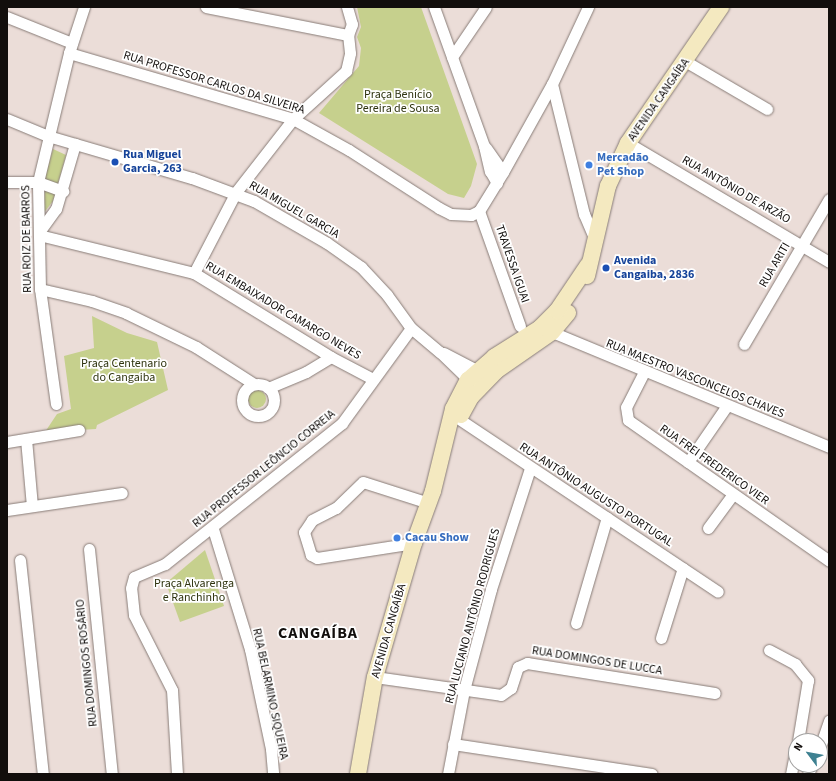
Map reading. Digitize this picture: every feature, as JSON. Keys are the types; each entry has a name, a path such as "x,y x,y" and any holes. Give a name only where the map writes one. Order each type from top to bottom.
{"main road":[{"name":"AVENIDA CANGAÍBA","path":"358,774 375,677 414,543 431,497 444,471 459,419 479,379 552,332 577,301 586,283 594,238 608,186 628,143 708,29 721,7"},
{"name":"AVENIDA CANGAÍBA","path":"708,29 730,7"},
{"name":"AVENIDA CANGAÍBA","path":"431,497 452,409 479,379 540,328 557,311 588,265"}],"street":[{"name":"RUA ROIZ DE BARROS","path":"56,404 40,289 38,182 48,136 71,48 84,7"},
{"path":"206,7 348,35"},
{"path":"194,273 236,192 293,119 346,71 350,53 348,35 352,24 347,7"},
{"path":"434,7 484,146 490,171 497,183"},
{"path":"452,56 486,7"},
{"path":"479,211 497,183 552,84 588,7"},
{"name":"RUA PROFESSOR CARLOS DA SILVEIRA","path":"7,17 71,48 293,119 349,150 451,214 471,215 479,211"},
{"path":"685,62 767,109"},
{"path":"552,84 583,210 594,238"},
{"name":"RUA MIGUEL GARCIA","path":"7,119 48,136 236,192 327,243 361,267 387,295 411,328 440,352 479,379"},
{"name":"RUA ANTÔNIO DE ARZÃO","path":"628,143 802,244 829,262"},
{"path":"39,233 49,221 63,191 75,144"},
{"path":"484,146 503,172"},
{"path":"7,182 38,182 63,191"},
{"name":"RUA ARITI","path":"744,344 829,199"},
{"name":"TRAVESSA IGUAI","path":"479,211 520,326"},
{"name":"RUA EMBAIXADOR CAMARGO NEVES","path":"39,233 194,273 331,357 373,379"},
{"path":"40,289 92,301 126,313 196,347 254,384 268,388 306,372 331,357"},
{"name":"RUA PROFESSOR LEÔNCIO CORREIA","path":"177,774 172,690 138,626 131,588 134,577 165,564 213,529 342,423 411,328"},
{"name":"RUA MAESTRO VASCONCELOS CHAVES","path":"552,332 726,407 829,447"},
{"name":"RUA MIGUEL GARCIA","path":"440,352 479,379"},
{"name":"RUA FREI FREDERICO VIER","path":"644,372 628,401 626,414 648,436 688,462 829,561"},
{"path":"254,384 245,390 241,400 244,410 253,416 264,416 272,408 274,398 268,388"},
{"path":"688,462 726,407"},
{"name":"RUA ANTÔNIO AUGUSTO PORTUGAL","path":"459,419 530,468 607,517 718,592"},
{"path":"7,442 79,430"},
{"path":"26,439 32,506"},
{"name":"RUA LUCIANO ANTÔNIO RODRIGUES","path":"448,774 464,690 491,589 530,468"},
{"path":"414,543 317,558 311,555 304,532 312,520 336,508 363,482 431,497"},
{"path":"7,510 122,493"},
{"path":"708,528 733,494"},
{"path":"576,623 607,517"},
{"name":"RUA BELARMINO SIQUEIRA","path":"213,529 250,649 273,774"},
{"name":"RUA DOMINGOS ROSÁRIO","path":"89,549 112,774"},
{"path":"20,560 43,774"},
{"path":"661,638 683,568"},
{"path":"769,650 795,664 808,680 799,733"},
{"name":"RUA DOMINGOS DE LUCCA","path":"375,677 464,690 505,694 511,688 518,667 527,663 715,693"},
{"path":"825,733 829,721"},
{"path":"453,744 652,774"}],"green space":[{"name":"Praça Benício Pereira de Sousa","path":"357,7 421,7 477,164 471,186 464,198 448,194 319,113 359,66 361,48 357,37 361,27"},
{"path":"53,149 66,155 53,201 43,214 46,174"},
{"name":"Praça Centenario do Cangaiba","path":"92,316 127,333 157,342 168,390 97,425 96,429 45,432 57,414 71,409 64,356 94,348"},
{"path":"257,390 263,393 266,399 263,405 257,408 251,405 248,399 251,393"},
{"name":"Praça Alvarenga e Ranchinho","path":"205,550 224,606 180,622 166,583"}],"place":[{"name":"Rua Miguel Garcia, 263","path":"115,162"},
{"name":"Mercadão Pet Shop","path":"589,165"},
{"name":"Avenida Cangaiba, 2836","path":"606,268"},
{"name":"Cacau Show","path":"397,538"}],"district":[{"name":"CANGAÍBA","path":"318,633"}]}
